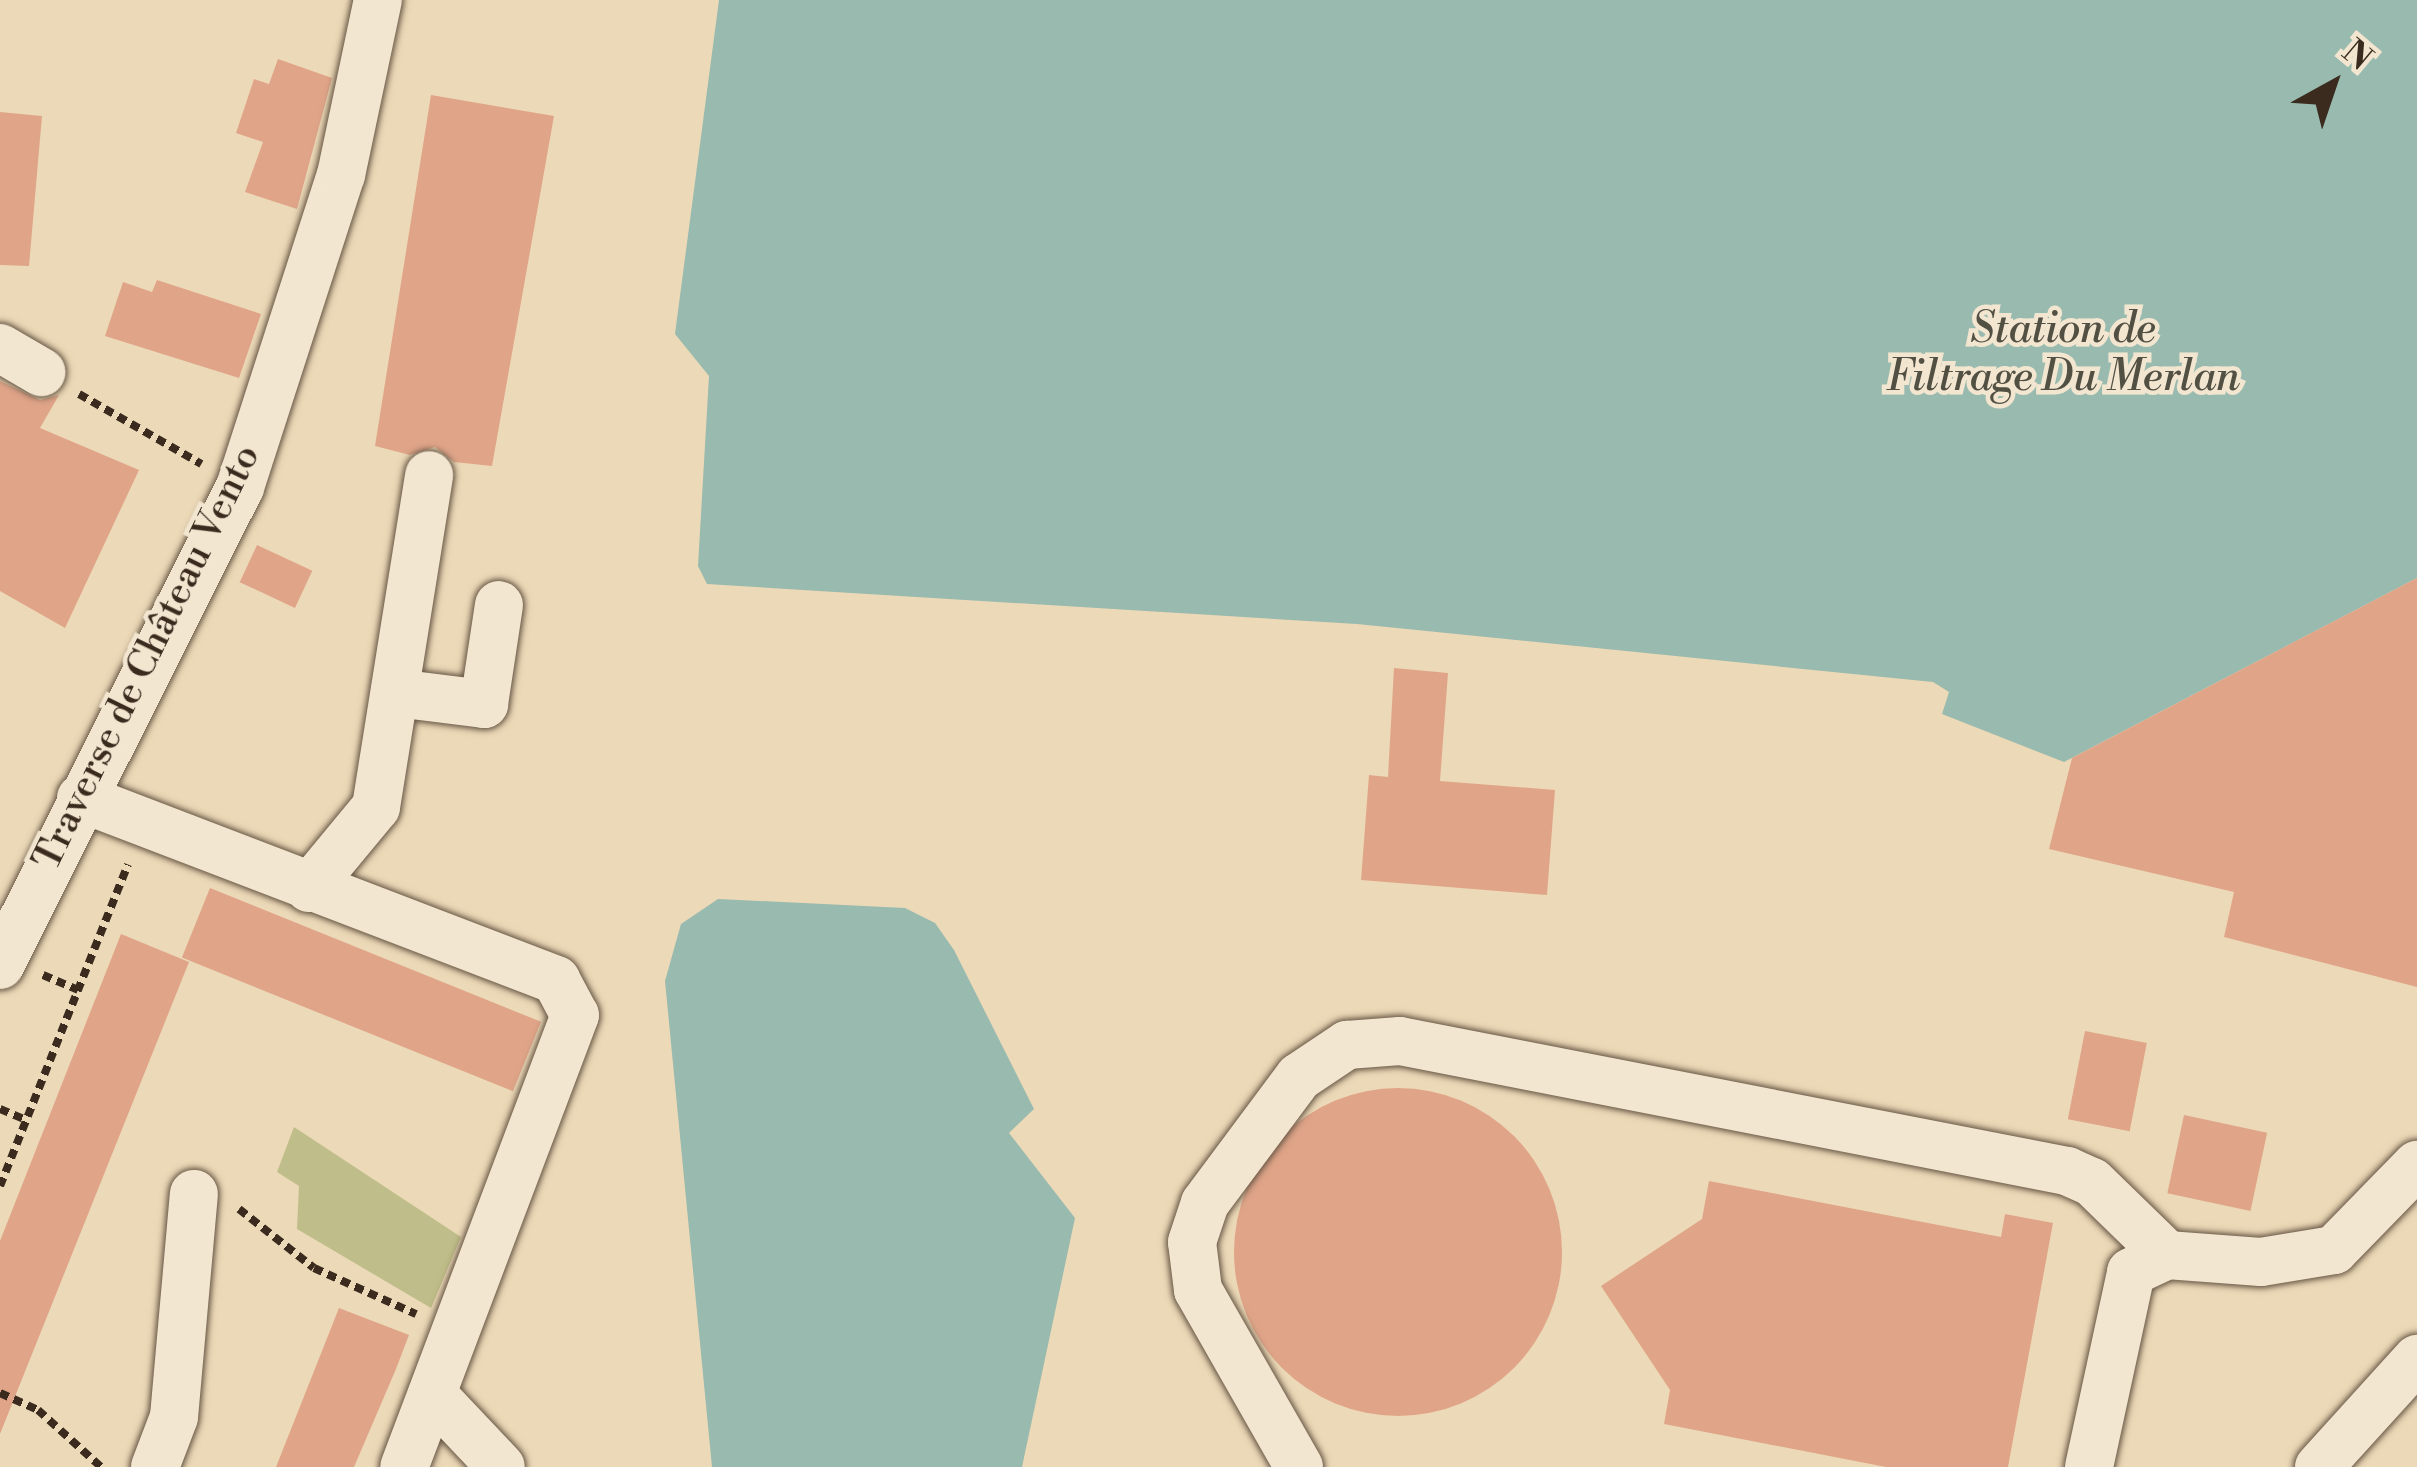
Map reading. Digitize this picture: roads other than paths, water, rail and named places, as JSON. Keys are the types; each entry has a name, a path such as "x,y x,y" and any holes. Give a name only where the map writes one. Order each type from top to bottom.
{"street":[{"name":"Traverse de Château Vento","path":"0,964 240,487 341,175 378,0"},
{"path":"0,348 41,372"},
{"path":"309,888 376,807 429,475"},
{"path":"396,693 484,704 499,604"},
{"path":"81,799 556,980 575,1015 404,1467"},
{"path":"1299,1467 1198,1290 1192,1241 1205,1203 1298,1077 1347,1046 1447,1049 2067,1171 2092,1183 2167,1255"},
{"path":"2089,1467 2126,1284 2167,1255 2261,1262 2334,1250 2417,1165"},
{"path":"155,1467 174,1417 194,1194"},
{"path":"2319,1467 2417,1359"},
{"path":"432,1394 501,1467"}],"water":[{"name":"Station de Filtrage Du Merlan","path":"719,0 2417,0 2417,578 2064,762 1942,714 1949,692 1933,682 1357,624 707,584 698,566 709,376 675,334"},
{"path":"718,899 905,908 935,923 954,950 1034,1109 1009,1133 1075,1218 1022,1467 712,1467 665,981 681,924"}]}
